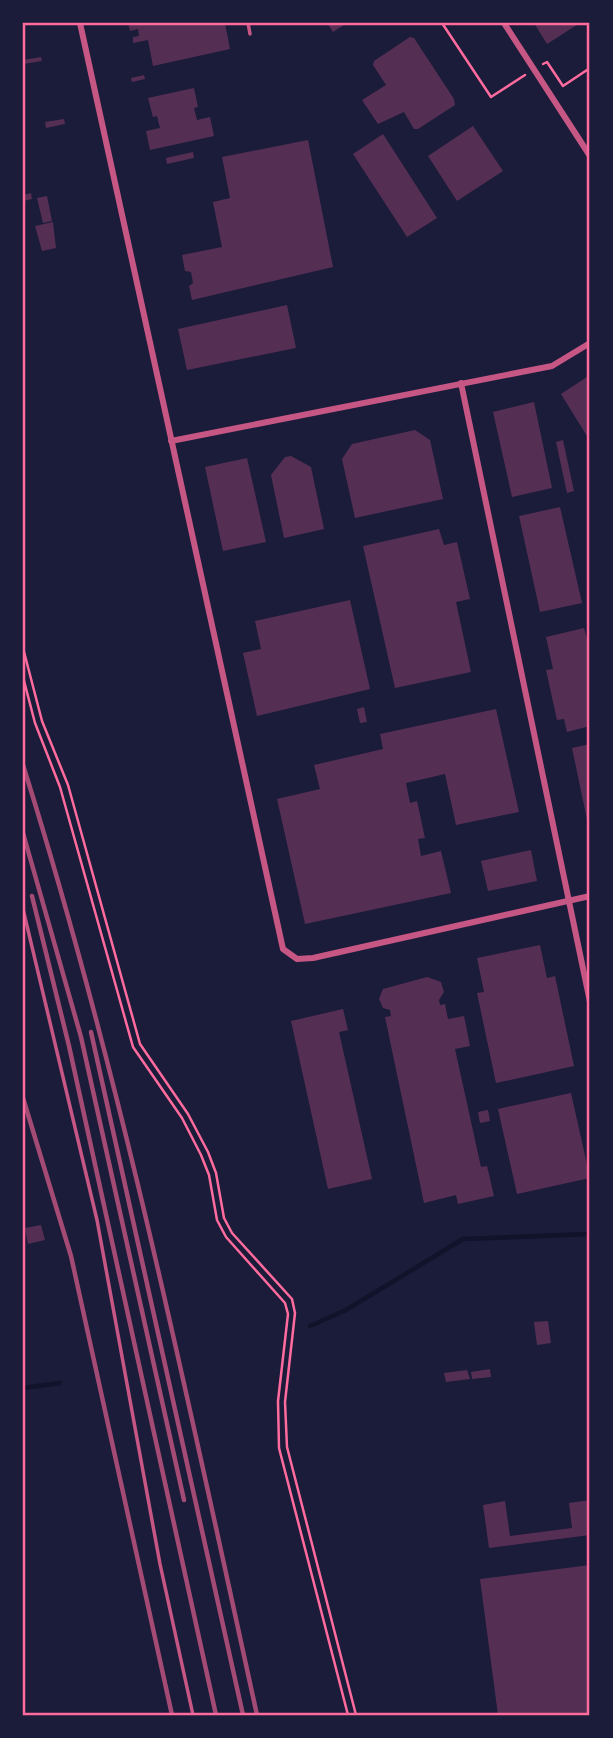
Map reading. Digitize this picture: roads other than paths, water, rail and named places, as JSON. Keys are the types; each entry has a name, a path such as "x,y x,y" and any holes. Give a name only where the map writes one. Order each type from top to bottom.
{"street":[{"path":"80,23 278,931 286,953 297,959 313,958 590,896"},
{"path":"504,23 590,156"},
{"path":"171,441 552,366 590,343"},
{"path":"461,383 590,1002"}],"lane":[{"path":"248,23 250,34"},
{"path":"23,909 97,1220 160,1564 193,1715"}],"waterway":[{"path":"310,1326 346,1310 463,1239 590,1234"},
{"path":"23,1388 60,1383"}],"railway":[{"path":"23,765 58,882 122,1119 178,1356 257,1715"},
{"path":"23,833 81,1037 184,1500"},
{"path":"32,896 69,1046 216,1715"},
{"path":"91,1032 243,1715"},
{"path":"23,1098 71,1256 172,1715"}]}
